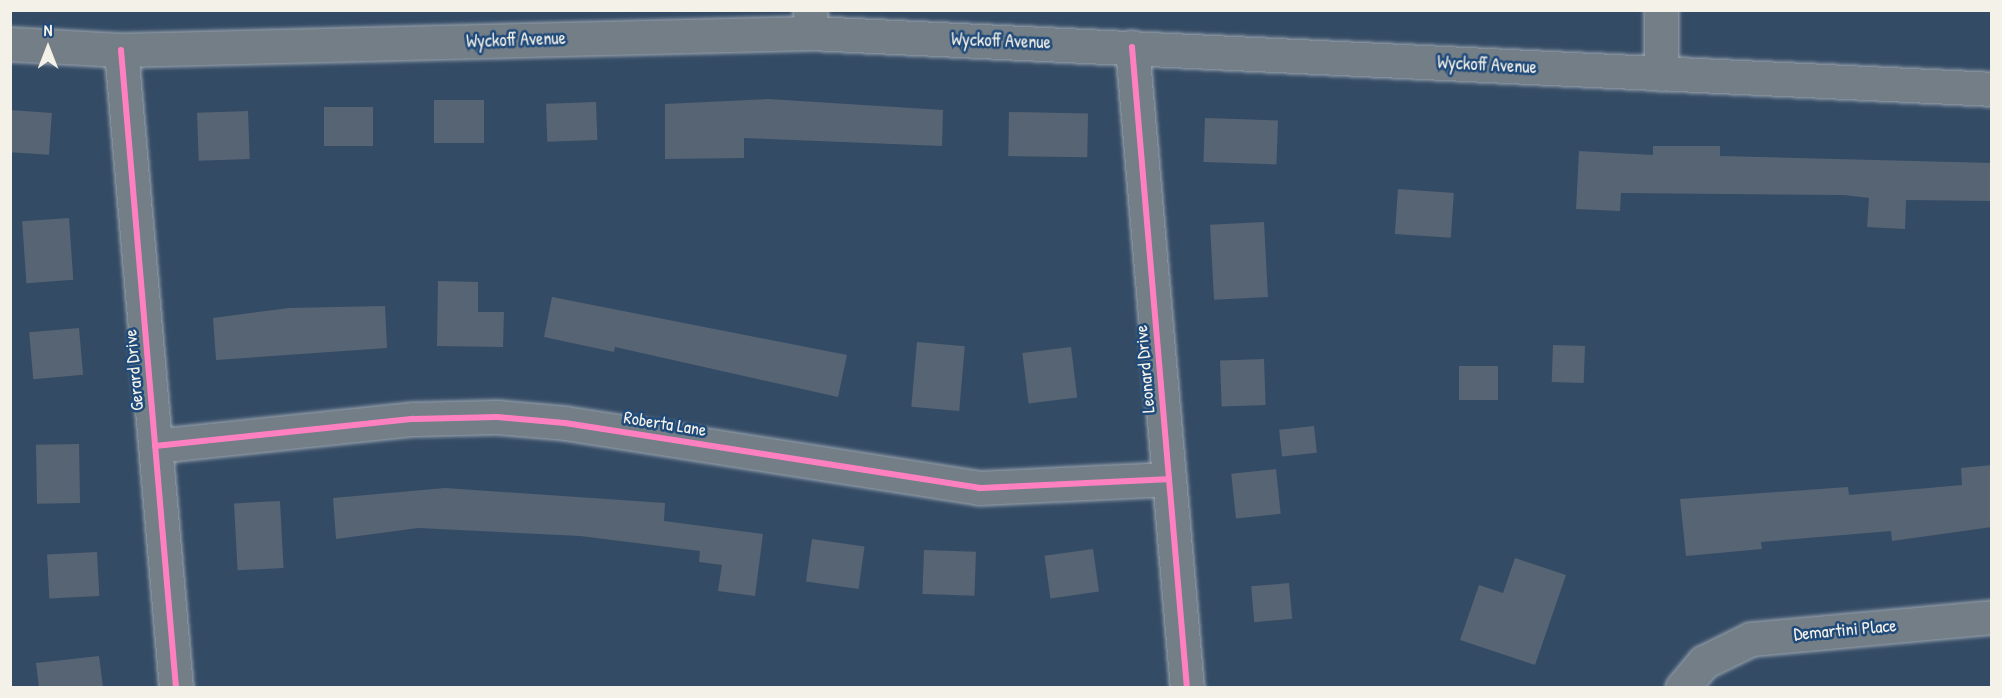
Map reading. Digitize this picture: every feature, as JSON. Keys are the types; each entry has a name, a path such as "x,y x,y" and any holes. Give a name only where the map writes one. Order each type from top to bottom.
{"street":[{"path":"1661,74 1662,10"},
{"name":"Wyckoff Avenue","path":"10,44 120,50 811,22 1132,47 1992,89"},
{"name":"Leonard Drive","path":"1132,47 1187,687"},
{"name":"Gerard Drive","path":"120,50 176,687"},
{"name":"Roberta Lane","path":"155,446 414,418 497,417 979,488 1169,479"},
{"name":"Demartini Place","path":"1682,687 1704,662 1751,639 1992,617"}],"building":[{"path":"768,99 943,110 942,146 744,138 744,158 665,159 665,104"},
{"path":"434,100 484,100 484,143 434,143"},
{"path":"596,102 597,140 547,142 546,104"},
{"path":"324,107 373,107 373,146 324,146"},
{"path":"10,110 52,113 49,155 10,152"},
{"path":"248,111 250,159 199,161 197,113"},
{"path":"1009,112 1088,113 1087,157 1008,156"},
{"path":"1205,118 1278,121 1276,165 1203,162"},
{"path":"1653,146 1720,146 1720,156 1992,163 1992,201 1906,200 1905,229 1867,227 1869,198 1844,195 1621,193 1620,211 1576,209 1579,151 1653,155"},
{"path":"1398,189 1454,193 1451,238 1395,234"},
{"path":"69,218 73,280 26,283 22,221"},
{"path":"1264,222 1268,297 1214,300 1210,225"},
{"path":"438,281 478,282 478,312 504,312 503,347 437,346"},
{"path":"552,297 847,355 838,397 615,347 614,352 544,337"},
{"path":"385,306 387,348 216,360 213,318 289,308"},
{"path":"79,328 83,375 33,379 29,332"},
{"path":"917,342 965,346 959,411 911,407"},
{"path":"1553,345 1585,346 1584,383 1552,382"},
{"path":"1071,347 1077,398 1029,404 1022,353"},
{"path":"1264,359 1266,405 1222,407 1220,361"},
{"path":"1459,366 1498,366 1498,400 1459,400"},
{"path":"1314,426 1317,453 1282,457 1279,430"},
{"path":"79,444 80,503 37,504 36,445"},
{"path":"1992,465 1992,527 1892,541 1891,531 1761,542 1762,549 1686,556 1680,499 1848,487 1849,495 1962,485 1961,468"},
{"path":"1276,469 1281,514 1236,518 1231,474"},
{"path":"445,488 665,503 664,521 763,534 755,596 718,591 722,565 699,562 700,551 580,536 418,528 336,539 333,498"},
{"path":"280,501 284,568 238,570 234,503"},
{"path":"812,539 864,546 858,589 806,582"},
{"path":"1093,549 1099,592 1050,598 1044,556"},
{"path":"924,550 976,552 974,596 922,594"},
{"path":"97,552 99,596 49,599 47,555"},
{"path":"1515,558 1566,575 1535,665 1460,640 1479,585 1503,593"},
{"path":"1289,583 1292,619 1254,622 1251,586"},
{"path":"99,656 103,687 39,687 36,663"}],"cycle path":[{"path":"1132,47 1187,688"},
{"path":"121,50 176,688"},
{"path":"155,446 414,419 497,417 565,423 979,488 1169,479"}]}
